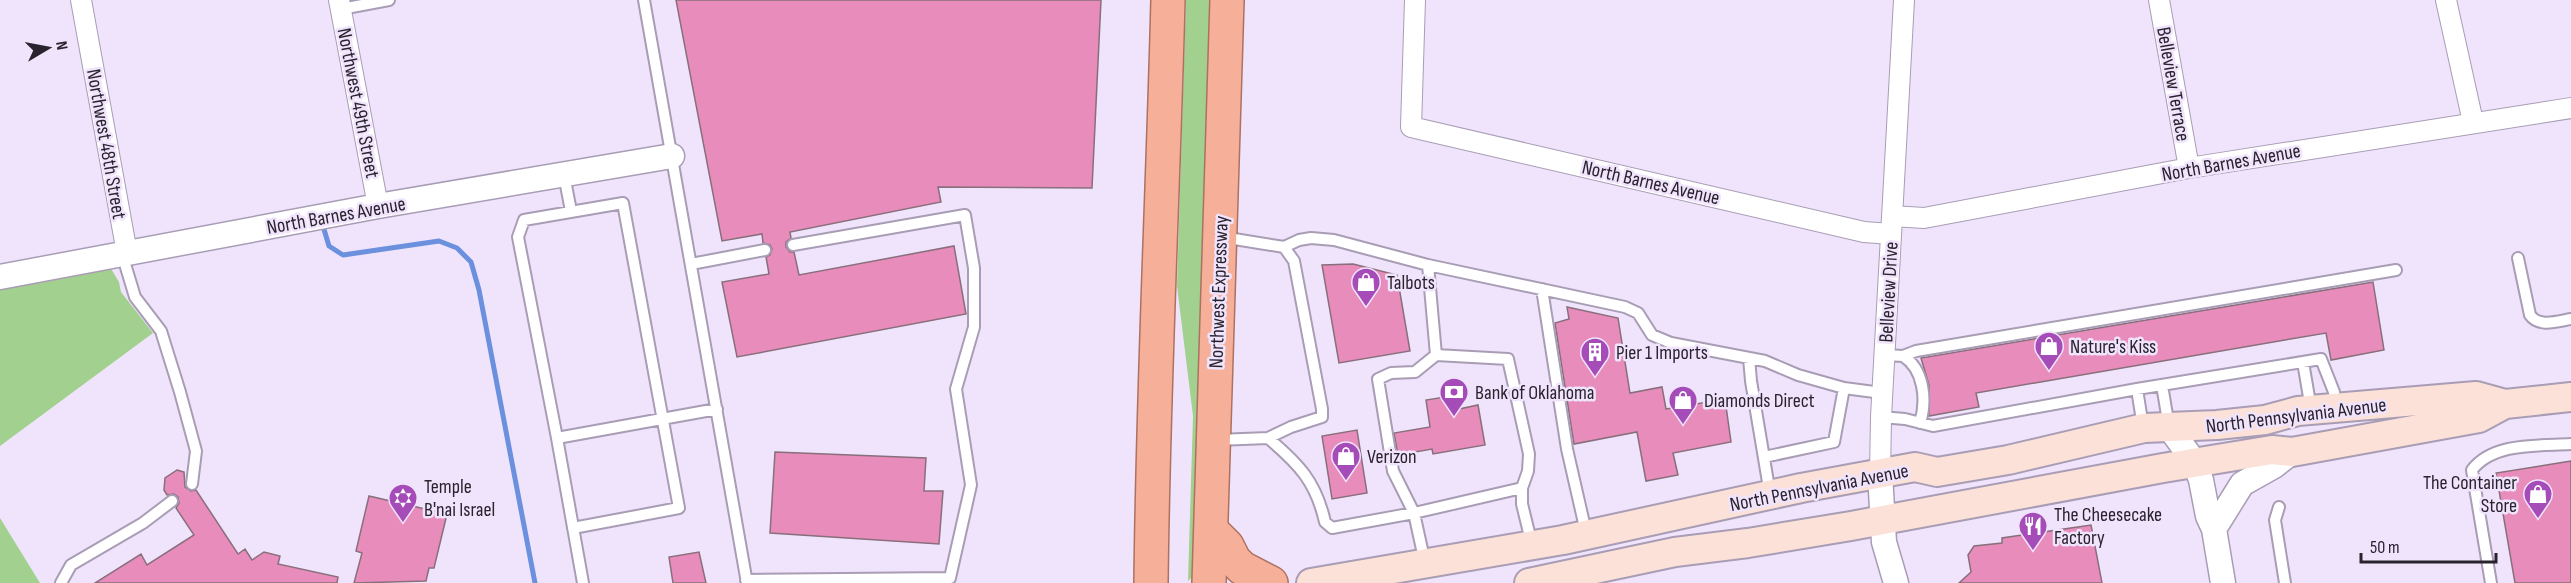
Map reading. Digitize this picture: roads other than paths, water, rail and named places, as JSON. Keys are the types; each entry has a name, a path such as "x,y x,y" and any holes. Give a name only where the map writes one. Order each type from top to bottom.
{"highway":[{"path":"1151,583 1153,424 1161,257 1168,0"},
{"name":"Northwest Expressway","path":"1209,583 1227,0"},
{"path":"1211,530 1227,546 1234,560 1242,568 1271,583"}],"main road":[{"name":"North Pennsylvania Avenue","path":"1311,583 1587,536 1770,495 1880,474 1919,467 1937,472 2156,428 2265,420 2324,409 2476,396 2505,404 2571,397"},
{"name":"North Pennsylvania Avenue","path":"1529,583 1675,552 1748,543 2195,463 2272,450 2292,452 2479,418 2505,404"},
{"path":"1882,519 1925,488 1937,472"}],"street":[{"name":"Northwest 48th Street","path":"81,0 124,254"},
{"name":"North Barnes Avenue","path":"1415,0 1411,127 1864,232 1924,218 2189,168 2571,108"},
{"name":"Belleview Drive","path":"1896,583 1884,542 1880,474 1882,393 1894,356 1892,225 1904,0"},
{"name":"Belleview Terrace","path":"2159,0 2189,168"},
{"path":"2446,0 2473,122"},
{"name":"Northwest 49th Street","path":"340,4 378,206"},
{"name":"North Barnes Avenue","path":"0,277 378,206 672,156"},
{"path":"2156,428 2195,463 2202,480 2208,516 2214,528 2223,583"},
{"path":"2214,528 2227,512 2242,484 2274,466 2292,452"}],"lane":[{"path":"340,4 389,0"},
{"path":"644,0 746,581 950,578 971,485 956,389 974,327 974,268 964,215 793,245"},
{"path":"564,175 571,211"},
{"path":"573,528 679,508 661,420 623,203 525,220 518,237 583,583"},
{"path":"1220,236 1284,247 1299,240 1311,238 1334,240 1428,265 1625,307 1638,313 1652,335 1671,343 1765,361 1798,375 1844,388 1882,393"},
{"path":"1214,441 1268,438 1322,417 1294,261 1284,247"},
{"path":"691,264 765,250"},
{"path":"124,254 135,297 161,331 176,380 196,451 192,484"},
{"path":"2518,258 2530,315 2534,321 2540,323 2571,319"},
{"path":"1428,265 1436,355"},
{"path":"1894,356 2396,270"},
{"path":"1542,289 1567,449 1587,536"},
{"path":"1425,563 1414,513 1393,471 1378,379 1391,373 1415,372 1436,355 1508,359 1529,454 1528,471 1522,488 1522,504 1532,546"},
{"path":"1894,356 1914,366 1920,379 1924,406 1920,423"},
{"path":"1749,358 1770,495"},
{"path":"1881,417 1905,418 1933,426 2320,359 2334,392 2324,409"},
{"path":"2303,362 2324,409"},
{"path":"2156,428 2162,385"},
{"path":"1764,457 1834,442 1844,388"},
{"path":"2137,389 2156,428"},
{"path":"557,438 717,409"},
{"path":"1268,438 1290,457 1310,480 1320,500 1325,522 1332,528 1414,513 1522,488"},
{"path":"2491,583 2472,470 2486,456 2495,453 2571,444"},
{"path":"61,583 71,565 143,523 172,501"},
{"path":"2279,507 2275,520 2285,583"}],"waterway":[{"path":"323,226 329,246 343,255 439,241 457,248 471,262 479,290 535,583"}],"place":[{"name":"Talbots","path":"1366,308"},
{"name":"Nature's Kiss","path":"2049,372"},
{"name":"Pier 1 Imports","path":"1595,378"},
{"name":"Bank of Oklahoma","path":"1454,418"},
{"name":"Diamonds Direct","path":"1683,426"},
{"name":"Verizon","path":"1346,482"},
{"name":"The Container Store","path":"2538,520"},
{"name":"Temple B'nai Israel","path":"403,524"},
{"name":"The Cheesecake Factory","path":"2033,552"}]}
